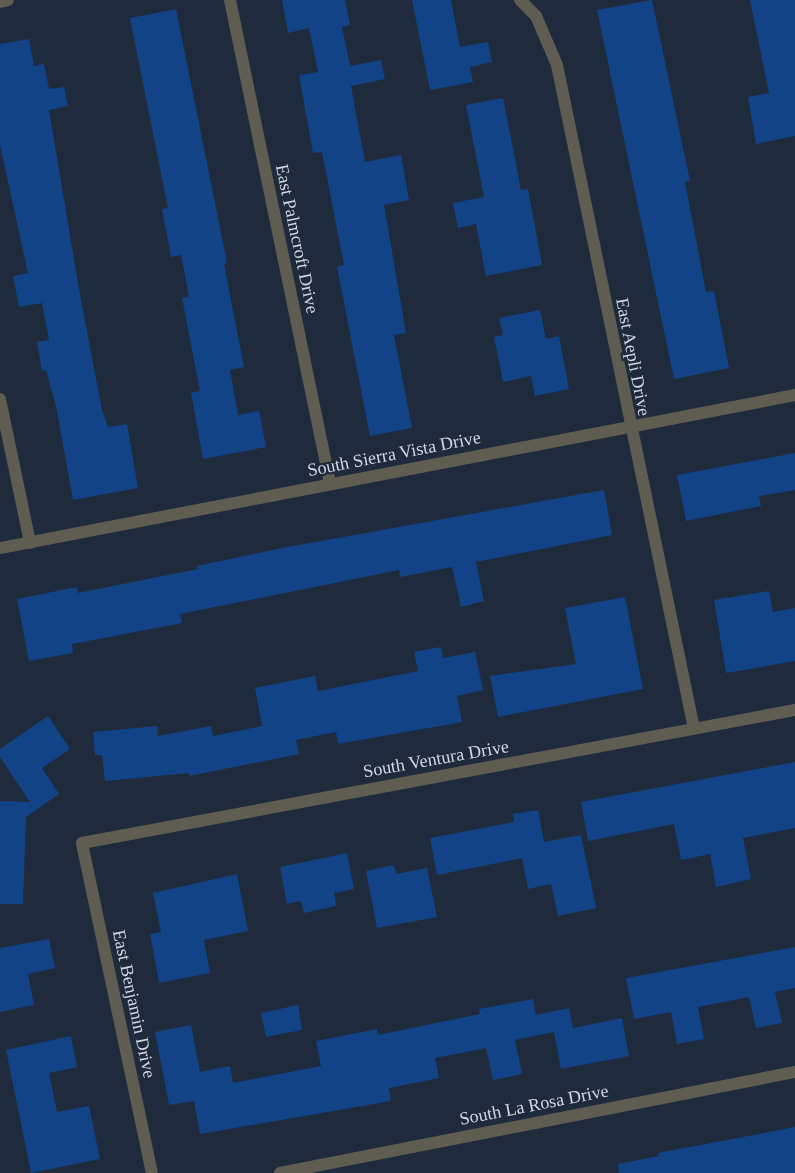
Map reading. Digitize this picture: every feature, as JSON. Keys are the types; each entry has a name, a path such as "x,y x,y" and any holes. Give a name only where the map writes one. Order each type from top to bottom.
{"street":[{"path":"0,2 8,0"},
{"name":"East Palmcroft Drive","path":"230,0 330,484"},
{"name":"East Aepli Drive","path":"520,0 536,16 557,65 694,729"},
{"name":"South Sierra Vista Drive","path":"0,548 795,395"},
{"path":"0,399 30,543"},
{"name":"South Ventura Drive","path":"82,842 795,710"},
{"name":"East Benjamin Drive","path":"82,842 152,1173"},
{"name":"South La Rosa Drive","path":"280,1173 795,1072"}],"building":[{"path":"282,0 345,0 350,25 342,27 350,66 381,60 385,79 351,86 365,162 401,155 409,200 384,205 406,333 394,335 412,428 370,436 337,267 344,265 322,152 313,153 299,75 318,72 309,28 288,33"},
{"path":"412,0 451,0 460,47 488,42 492,62 470,67 473,82 430,90"},
{"path":"652,0 690,181 685,182 706,292 714,291 729,368 674,379 597,10"},
{"path":"750,0 795,0 795,136 756,144 748,97 769,93"},
{"path":"176,9 227,263 224,264 244,367 230,370 238,415 259,411 266,447 203,459 191,393 200,391 182,298 189,297 181,255 171,257 162,209 168,208 130,18"},
{"path":"29,39 34,66 44,64 49,89 64,87 68,106 49,110 80,295 102,410 108,427 127,424 138,488 73,500 56,406 46,370 42,371 37,342 49,340 42,303 19,307 13,276 28,273 0,145 0,44"},
{"path":"503,98 521,190 528,189 542,265 486,276 476,224 458,228 453,203 484,197 466,105"},
{"path":"540,310 546,339 559,336 569,389 535,396 531,376 503,382 494,337 503,335 499,318"},
{"path":"795,453 795,490 759,496 761,506 686,521 677,475"},
{"path":"604,490 612,535 476,562 484,601 461,607 452,567 400,577 399,570 180,614 182,623 72,644 73,653 29,661 17,599 77,587 78,593 198,569 197,566 282,548"},
{"path":"769,591 773,612 795,608 795,661 726,673 714,600"},
{"path":"625,597 643,689 498,717 490,676 576,664 565,608"},
{"path":"441,647 443,658 475,652 483,690 457,696 462,722 338,744 336,732 296,740 299,754 189,776 189,773 105,781 102,755 95,755 93,732 157,726 158,736 211,726 213,736 262,726 255,688 315,676 318,691 418,671 414,652"},
{"path":"48,716 70,749 42,768 59,794 26,817 23,904 0,904 0,801 30,802 0,757 0,749"},
{"path":"795,762 795,828 743,838 751,879 716,887 710,854 681,860 674,824 588,841 581,802"},
{"path":"538,810 544,842 581,835 596,908 558,916 551,884 528,889 522,858 437,875 430,838 514,822 513,814"},
{"path":"347,853 354,889 334,893 336,906 304,913 301,901 287,904 280,867"},
{"path":"394,865 396,874 427,868 437,917 377,928 366,871"},
{"path":"237,874 248,931 204,940 210,973 159,983 150,934 161,932 153,893"},
{"path":"49,939 55,968 28,974 34,1005 0,1012 0,948"},
{"path":"795,947 795,988 775,992 782,1023 756,1028 749,997 698,1007 704,1039 677,1044 671,1012 634,1019 626,978"},
{"path":"533,999 536,1015 569,1008 573,1028 622,1018 629,1056 561,1069 554,1032 515,1040 522,1074 493,1080 486,1048 435,1058 439,1078 389,1088 391,1101 200,1134 194,1101 169,1105 155,1032 191,1025 200,1072 230,1066 233,1083 321,1066 316,1041 377,1029 378,1035 480,1014 479,1009"},
{"path":"298,1005 302,1030 266,1037 261,1013"},
{"path":"71,1036 77,1067 49,1073 57,1112 89,1106 100,1159 31,1173 6,1050"},
{"path":"795,1127 795,1173 619,1173 618,1164 659,1156 658,1153"}]}
